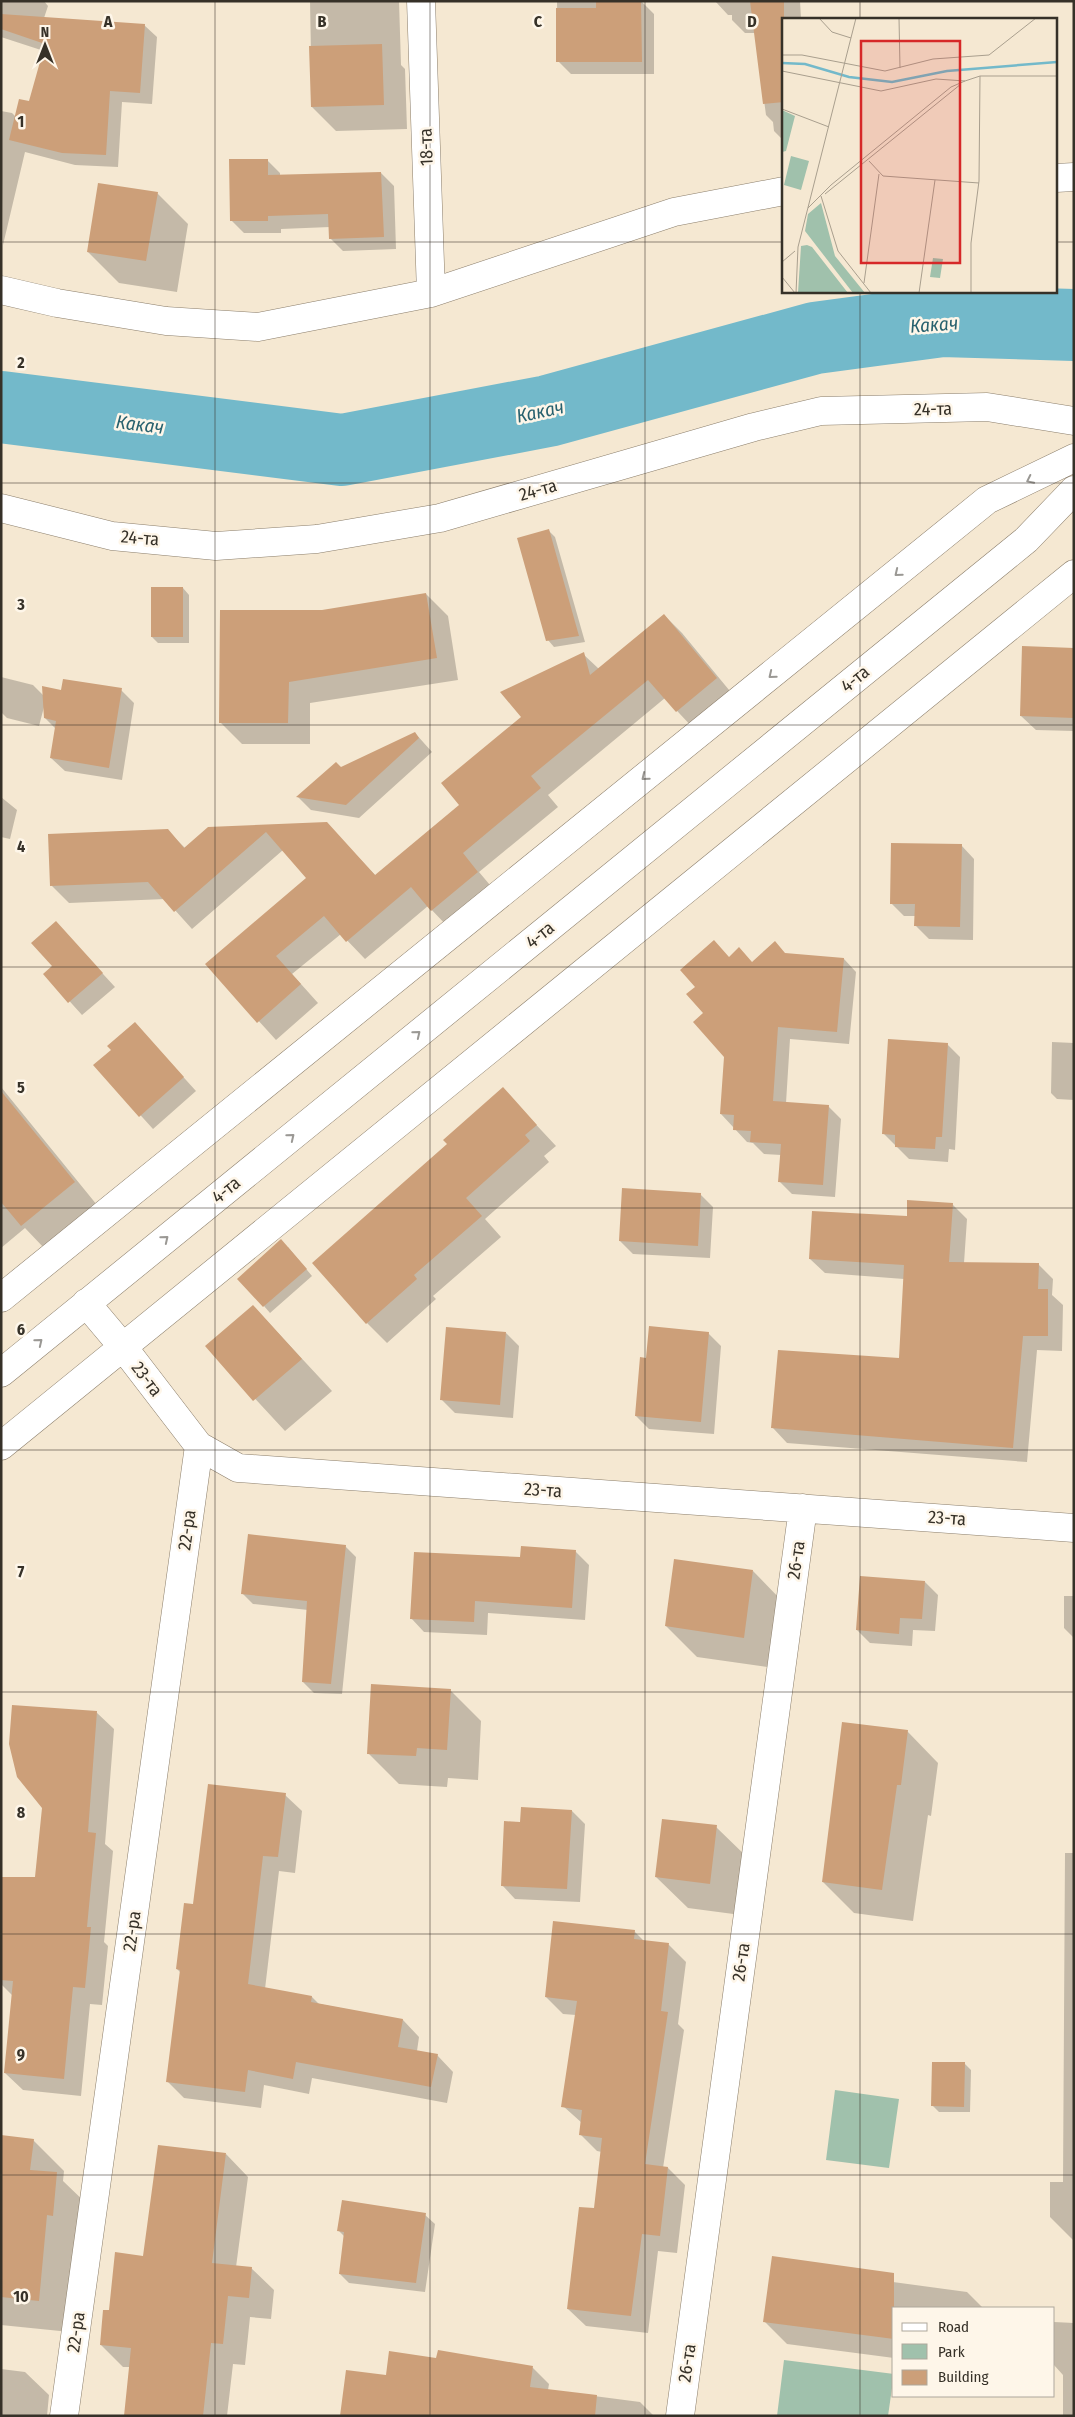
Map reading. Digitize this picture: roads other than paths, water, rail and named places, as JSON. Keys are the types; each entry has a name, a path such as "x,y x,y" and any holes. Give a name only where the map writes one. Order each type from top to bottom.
{"street":[{"name":"18-та","path":"421,1 431,293"},
{"path":"1058,178 1074,177"},
{"path":"1,290 57,303 166,321 258,327 431,293 674,212 782,191"},
{"name":"24-та","path":"1,508 122,537 216,546 317,539 440,518 754,426 820,411 987,407 1074,421"},
{"path":"1,1298 987,500 1074,458"},
{"name":"4-та","path":"1,1373 1026,540 1074,490"},
{"path":"1,1446 1074,574"},
{"name":"23-та","path":"86,1303 123,1347 199,1446 238,1468 1074,1528"},
{"name":"22-ра","path":"64,2416 199,1446"},
{"name":"26-та","path":"680,2416 803,1508"}],"waterway":[{"name":"Какач","path":"1,407 342,450 548,411 815,338 942,321 1074,325"}]}
